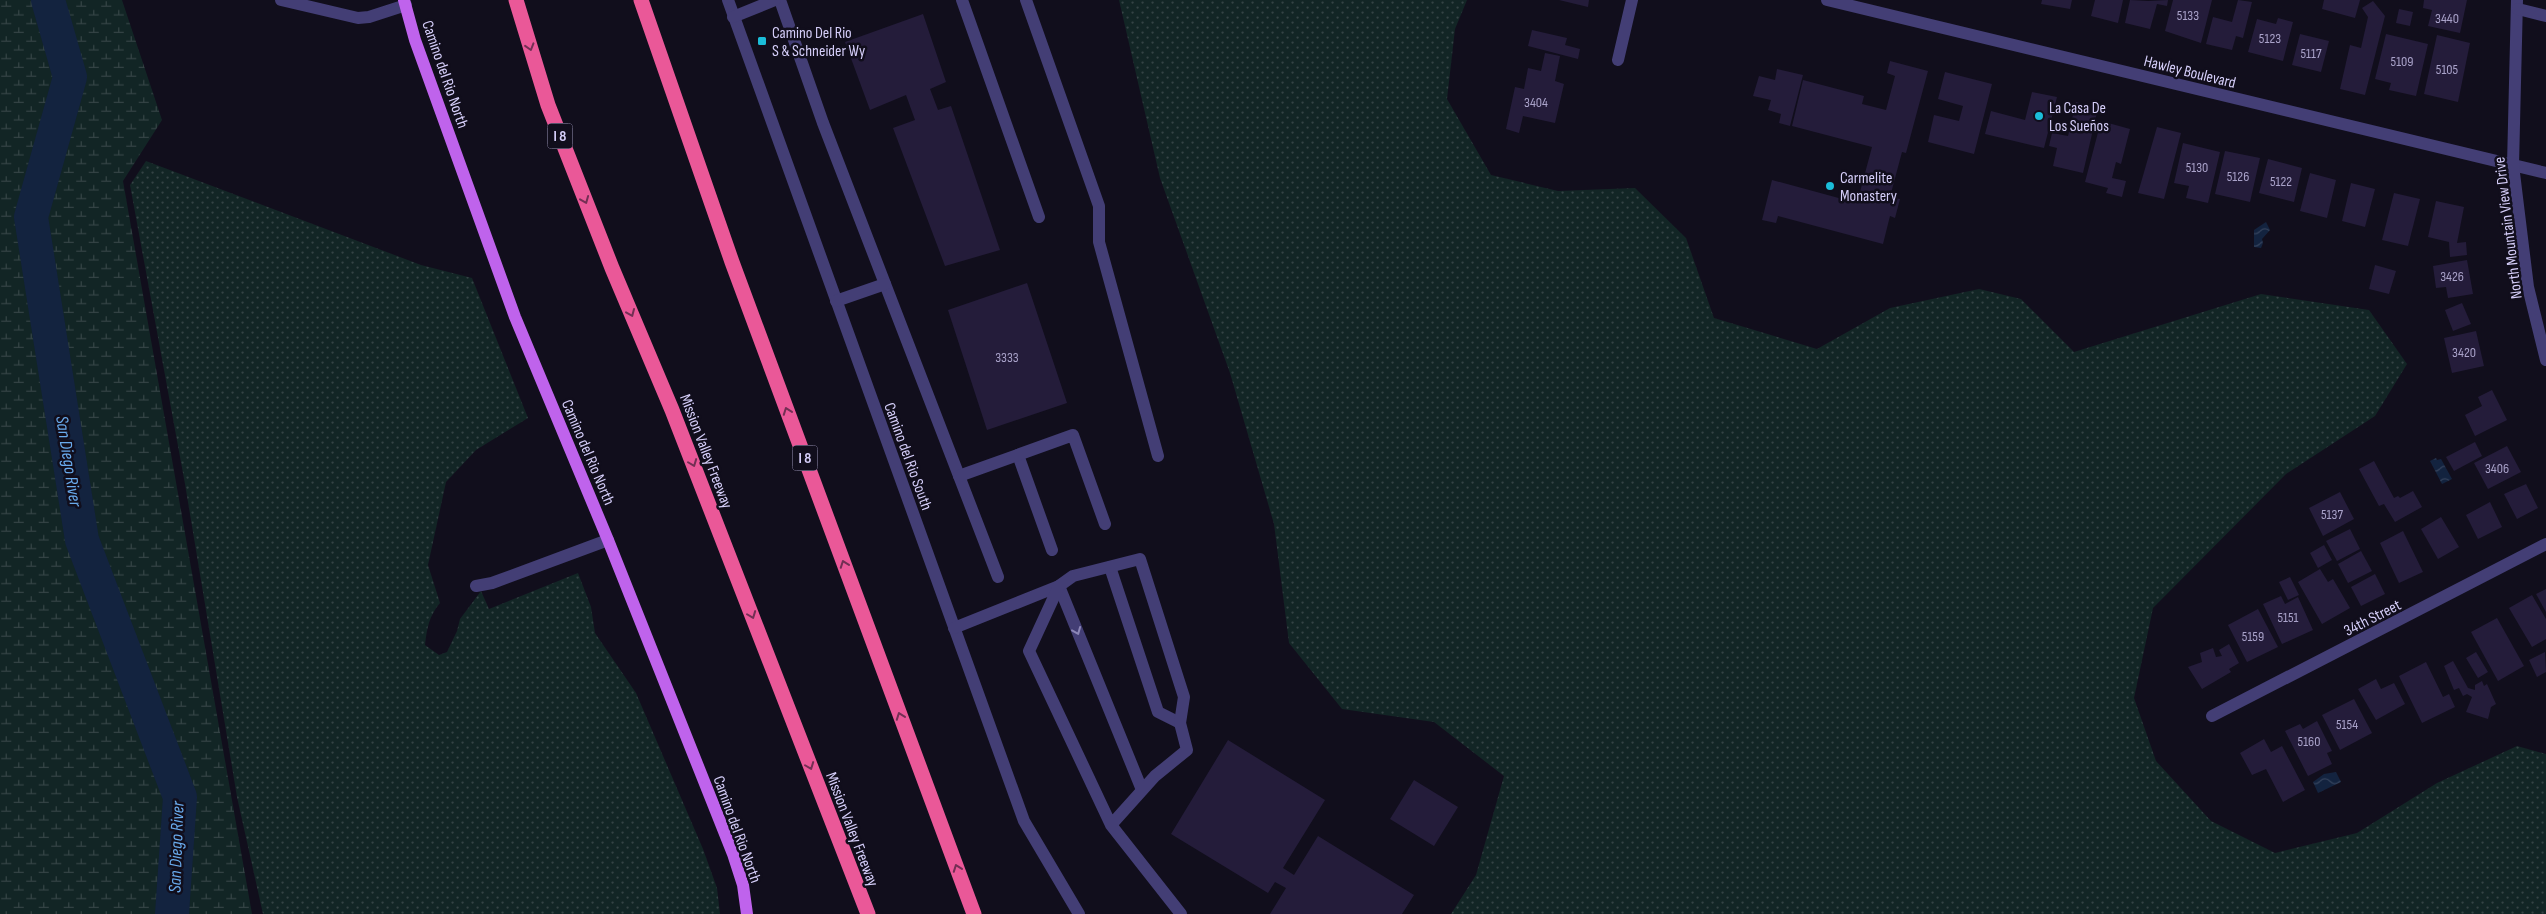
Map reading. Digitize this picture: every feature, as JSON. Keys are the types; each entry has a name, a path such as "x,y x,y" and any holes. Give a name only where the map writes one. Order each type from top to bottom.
{"highway":[{"name":"Mission Valley Freeway","path":"516,0 548,105 612,268 672,410 868,914"},
{"name":"I 8","path":"641,0 732,262 974,914"}],"main road":[{"name":"Camino del Rio North","path":"405,2 415,40 515,317 608,540 734,854 743,885 747,914"}],"street":[{"path":"281,0 358,18 369,17 405,2"},
{"name":"Camino del Rio South","path":"728,0 1024,821 1079,914"},
{"path":"962,0 1039,217"},
{"path":"1026,0 1100,206 1099,242 1158,456"},
{"path":"1618,60 1632,0"},
{"name":"Hawley Boulevard","path":"1827,0 2546,173"},
{"path":"733,17 773,1 823,123 998,577"},
{"path":"2518,5 2546,16"},
{"name":"North Mountain View Drive","path":"2518,5 2513,165 2528,286 2543,338 2546,360"},
{"path":"836,301 885,284"},
{"path":"959,476 1073,435 1106,524"},
{"path":"1018,454 1052,550"},
{"path":"476,586 501,580 608,540"},
{"name":"34th Street","path":"2212,716 2546,544"},
{"path":"954,628 1059,586 1073,576 1140,559 1184,697 1180,724 1186,750 1142,790 1111,826"},
{"path":"1110,566 1158,712 1180,724"},
{"path":"1059,586 1142,790"},
{"path":"1059,586 1029,651 1111,826 1181,914"}],"green space":[{"path":"0,0 122,0 162,120 123,181 252,914 0,914"},
{"path":"1119,0 1467,0 1455,29 1447,99 1491,175 1558,191 1635,188 1686,238 1714,318 1817,349 1890,308 1979,289 2021,299 2074,352 2261,294 2369,310 2407,364 2375,416 2286,474 2153,608 2134,698 2156,761 2211,821 2275,853 2357,833 2437,783 2517,746 2546,754 2546,914 1451,914 1476,875 1504,776 1434,722 1342,709 1289,643 1274,524 1230,373 1160,178"},
{"path":"146,161 421,265 472,278 528,418 476,450 446,482 428,565 440,603 429,622 425,645 439,655 447,652 457,631 460,619 481,591 489,609 578,573 591,607 595,633 636,693 703,849 717,888 720,914 263,914 237,797 185,484 130,185"}],"water":[{"path":"2266,222 2270,230 2262,239 2261,248 2254,247 2254,230"},
{"path":"2436,458 2437,460 2441,459 2452,479 2442,484 2430,461"},
{"path":"2336,772 2341,782 2318,793 2313,782 2324,774"}],"building":[{"path":"1559,0 1589,0 1588,7"},
{"path":"2042,0 2072,0 2070,9 2041,4"},
{"path":"2095,0 2123,0 2118,23 2091,16"},
{"path":"2130,0 2168,0 2167,6 2157,4 2150,29 2125,23"},
{"path":"2173,0 2212,0 2201,43 2165,31"},
{"path":"2238,0 2252,2 2243,38 2236,36 2232,50 2206,44 2213,17 2232,22"},
{"path":"2324,0 2360,0 2355,18 2322,9"},
{"path":"2424,0 2467,0 2460,33 2428,26 2432,10 2423,8"},
{"path":"2373,1 2385,16 2365,95 2340,89 2350,45 2361,48 2368,17 2362,8"},
{"path":"2399,9 2413,12 2410,26 2396,23"},
{"path":"923,14 946,82 930,89 938,110 951,106 1000,250 945,266 893,128 915,120 906,95 870,110 845,42"},
{"path":"2278,18 2293,22 2283,61 2248,52 2257,19 2276,24"},
{"path":"1532,30 1567,38 1565,45 1580,49 1578,59 1528,46"},
{"path":"2300,34 2329,41 2321,72 2292,65"},
{"path":"2386,34 2428,44 2416,96 2389,90 2391,83 2375,79"},
{"path":"2437,35 2470,43 2458,102 2424,94"},
{"path":"1545,53 1560,56 1555,81 1564,84 1555,123 1523,116 1519,133 1506,129 1515,87 1524,89 1528,68 1541,71"},
{"path":"1890,61 1928,71 1906,153 1902,152 1890,197 1900,199 1895,218 1890,216 1883,244 1778,216 1776,223 1762,220 1772,180 1857,203 1872,147 1792,126 1803,80 1864,96 1862,104 1886,110 1895,76 1887,73"},
{"path":"1777,69 1803,75 1790,126 1779,123 1781,114 1768,110 1771,100 1753,96 1759,76 1775,80"},
{"path":"1945,72 1992,84 1974,154 1928,142 1934,115 1959,121 1963,106 1938,99"},
{"name":"La Casa De Los Sueños","path":"2032,92 2057,97 2044,148 1985,134 1991,111 2025,120"},
{"path":"2076,102 2098,108 2083,173 2053,166 2057,148 2049,146 2052,133 2068,136"},
{"path":"2101,121 2130,129 2121,164 2116,162 2112,178 2126,181 2122,197 2106,193 2108,188 2085,182"},
{"path":"2157,127 2181,133 2164,199 2138,193"},
{"path":"2183,143 2220,152 2208,203 2186,198 2189,186 2174,183"},
{"path":"2225,151 2260,158 2250,202 2215,194"},
{"path":"2268,159 2302,168 2294,202 2259,193"},
{"path":"2310,173 2336,180 2327,218 2300,211"},
{"path":"2351,183 2375,189 2365,227 2342,221"},
{"path":"2394,193 2420,199 2408,246 2382,240"},
{"path":"2436,201 2464,207 2457,243 2466,242 2467,255 2450,257 2449,242 2428,237"},
{"path":"2467,260 2473,294 2448,298 2446,287 2436,288 2433,266"},
{"path":"2375,265 2396,271 2389,294 2369,289"},
{"path":"1027,283 1067,403 987,430 948,310"},
{"path":"2462,303 2471,324 2453,331 2445,310"},
{"path":"2476,331 2484,366 2452,373 2444,338"},
{"path":"2492,390 2507,420 2475,436 2465,415 2482,406 2478,397"},
{"path":"2475,442 2482,456 2454,471 2446,457"},
{"path":"2507,446 2521,472 2488,489 2474,463"},
{"path":"2374,461 2394,498 2398,496 2400,498 2413,491 2422,507 2395,522 2384,504 2379,506 2359,469"},
{"path":"2526,484 2538,508 2517,519 2504,494"},
{"path":"2340,492 2354,519 2323,536 2309,508"},
{"path":"2490,502 2502,527 2478,539 2466,515"},
{"path":"2441,517 2459,547 2438,559 2421,529"},
{"path":"2350,529 2360,549 2337,561 2326,541"},
{"path":"2403,531 2423,572 2399,583 2380,543"},
{"path":"2324,545 2332,560 2318,568 2310,553"},
{"path":"2361,551 2372,571 2348,583 2338,564"},
{"path":"2320,569 2328,582 2333,579 2350,608 2322,624 2298,582"},
{"path":"2375,574 2385,594 2361,606 2351,587"},
{"path":"2290,577 2299,595 2288,600 2279,582"},
{"path":"2546,589 2546,612 2536,594"},
{"path":"2532,595 2546,619 2546,639 2532,647 2509,608"},
{"path":"2281,596 2285,604 2298,597 2313,630 2282,644 2263,604"},
{"path":"2258,609 2278,647 2247,662 2228,625"},
{"path":"2497,618 2524,666 2498,681 2471,632"},
{"path":"2229,644 2239,663 2229,669 2231,672 2202,689 2188,667 2202,662 2200,653 2213,648 2216,657 2222,656 2219,650"},
{"path":"2476,652 2488,672 2478,678 2466,658"},
{"path":"2545,652 2546,672 2537,677 2529,660"},
{"path":"2453,661 2468,688 2475,690 2475,685 2482,681 2484,686 2487,684 2496,704 2491,707 2488,719 2466,712 2472,697 2467,694 2463,696 2459,688 2454,690 2444,666"},
{"path":"2426,662 2443,697 2449,694 2455,707 2422,723 2399,676"},
{"path":"2376,679 2381,689 2394,683 2405,704 2376,720 2358,689"},
{"path":"2354,699 2372,733 2340,750 2322,715"},
{"path":"2317,721 2332,751 2327,753 2332,764 2308,776 2285,731 2300,724 2303,729"},
{"path":"2264,739 2271,752 2282,746 2305,790 2283,802 2266,769 2252,775 2240,753"},
{"path":"1228,740 1325,800 1283,868 1294,875 1318,836 1414,895 1402,914 1270,914 1286,888 1275,882 1268,893 1171,834"},
{"path":"1414,780 1458,807 1434,846 1390,819"}],"waterway":[{"name":"San Diego River","path":"48,0 70,77 31,217 82,540 180,797 172,914"}],"place":[{"name":"Camino Del Rio S & Schneider Wy","path":"762,41"},
{"name":"La Casa De Los Sueños","path":"2039,116"},
{"name":"Carmelite Monastery","path":"1830,186"}]}
